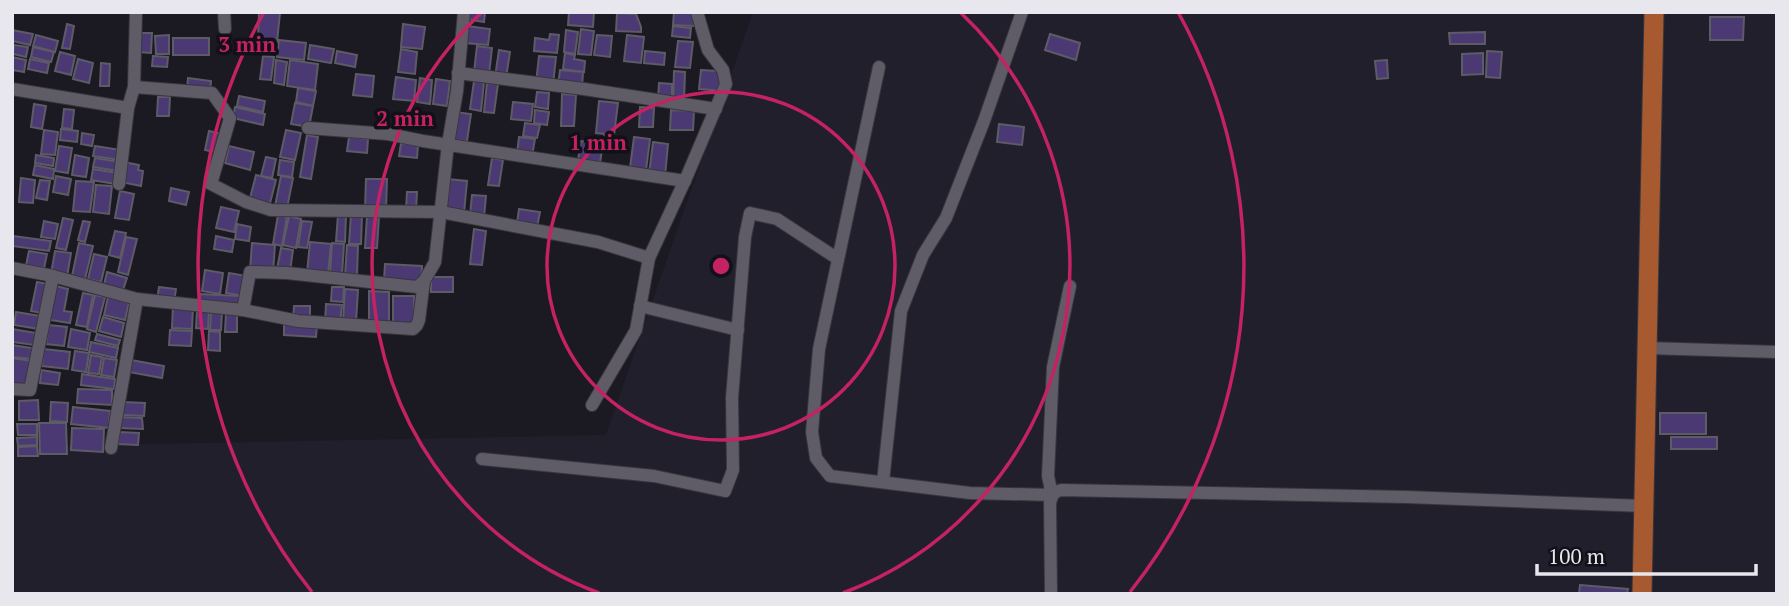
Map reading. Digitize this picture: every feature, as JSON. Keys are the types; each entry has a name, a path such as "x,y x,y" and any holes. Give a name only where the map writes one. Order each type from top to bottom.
{"main road":[{"path":"1642,594 1654,12"}],"street":[{"path":"119,184 128,108 134,88 136,12"},
{"path":"224,12 225,29"},
{"path":"243,310 250,272 417,287 424,281 435,262 448,144 457,91 464,12"},
{"path":"592,405 636,330 649,258 726,84 723,70 708,50 697,12"},
{"path":"883,482 901,311 923,255 946,218 1022,12"},
{"path":"879,67 819,349 813,432 816,458 830,477 970,493 1052,495 1061,490 1176,491 1644,506"},
{"path":"458,73 716,110"},
{"path":"134,88 212,93 230,118 211,184 246,202 271,210 441,212 598,242 649,258"},
{"path":"12,89 128,108"},
{"path":"308,128 387,134 685,181"},
{"path":"482,459 654,475 725,491 733,470 732,398 745,237 750,213 778,219 838,260"},
{"path":"12,268 53,276 137,299 243,310 298,321 412,329 419,320 424,281"},
{"path":"12,389 30,390 53,276"},
{"path":"1051,594 1052,495 1048,476 1052,367 1070,286"},
{"path":"111,448 137,299"},
{"path":"640,306 738,330"},
{"path":"1647,348 1777,352"}],"shaded area":[{"path":"753,12 1777,12 1777,594 12,594 12,445 606,435"}],"building":[{"path":"259,12 280,13 277,42 258,38"},
{"path":"467,12 485,12 484,22 466,19"},
{"path":"569,12 594,12 593,27 568,25"},
{"path":"674,12 694,12 694,26 673,25"},
{"path":"617,13 636,14 641,32 616,31"},
{"path":"1710,17 1744,17 1743,40 1710,40"},
{"path":"67,24 74,26 70,49 62,48"},
{"path":"403,24 425,27 422,49 401,47"},
{"path":"467,26 490,29 488,45 465,43"},
{"path":"673,26 691,28 690,38 672,36"},
{"path":"581,29 594,31 591,55 578,54"},
{"path":"12,30 33,34 30,45 12,41"},
{"path":"566,30 578,32 575,54 564,52"},
{"path":"1485,32 1485,44 1450,44 1449,33"},
{"path":"139,33 152,33 151,53 138,52"},
{"path":"550,34 559,35 557,53 534,51 535,38 549,40"},
{"path":"1050,34 1080,43 1076,60 1045,50"},
{"path":"36,35 58,41 55,52 33,46"},
{"path":"169,35 169,54 156,54 155,36"},
{"path":"597,35 612,36 610,57 594,55"},
{"path":"627,35 644,37 641,63 624,61"},
{"path":"173,38 209,38 209,55 173,55"},
{"path":"279,40 306,43 304,60 277,57"},
{"path":"678,41 693,42 690,68 675,67"},
{"path":"14,45 28,47 26,57 13,54"},
{"path":"310,45 334,49 331,63 308,59"},
{"path":"477,46 492,48 489,74 474,72"},
{"path":"33,47 54,52 51,62 31,57"},
{"path":"401,49 417,52 415,74 398,72"},
{"path":"499,50 510,52 506,78 495,77"},
{"path":"337,51 357,55 355,67 335,63"},
{"path":"645,51 665,53 664,65 644,63"},
{"path":"1487,51 1502,52 1500,78 1486,77"},
{"path":"60,52 75,56 71,75 55,71"},
{"path":"565,53 575,55 574,59 585,61 584,72 563,69"},
{"path":"1483,53 1483,74 1462,75 1462,54"},
{"path":"153,56 168,57 167,67 152,66"},
{"path":"263,56 274,57 271,80 260,79"},
{"path":"539,56 556,57 553,85 536,83"},
{"path":"12,57 26,60 24,72 12,70"},
{"path":"30,59 49,63 47,73 28,69"},
{"path":"78,59 93,63 89,83 73,79"},
{"path":"276,60 287,62 284,85 274,83"},
{"path":"290,60 318,64 315,90 287,86"},
{"path":"1387,60 1388,78 1377,79 1375,61"},
{"path":"101,63 110,64 109,86 100,86"},
{"path":"560,70 583,72 582,88 558,85"},
{"path":"701,70 718,71 723,91 699,89"},
{"path":"674,71 685,72 684,102 673,102"},
{"path":"356,74 374,76 372,97 353,95"},
{"path":"396,77 416,80 414,101 393,99"},
{"path":"188,78 211,81 210,92 187,89"},
{"path":"420,78 432,80 430,104 417,102"},
{"path":"436,79 450,81 447,106 433,104"},
{"path":"474,81 484,82 481,111 470,109"},
{"path":"487,83 498,84 494,113 484,112"},
{"path":"659,83 672,84 672,100 658,99"},
{"path":"298,88 316,91 313,106 296,102"},
{"path":"537,92 549,93 548,109 535,107"},
{"path":"562,94 576,95 574,126 561,126"},
{"path":"239,96 265,101 263,112 237,106"},
{"path":"158,97 170,97 169,116 157,116"},
{"path":"599,101 618,103 614,135 596,133"},
{"path":"513,102 533,104 531,121 511,119"},
{"path":"295,103 313,106 309,127 291,124"},
{"path":"34,104 46,106 42,129 31,127"},
{"path":"235,107 265,114 263,125 233,118"},
{"path":"640,107 654,108 653,127 639,127"},
{"path":"64,109 74,110 72,129 62,128"},
{"path":"535,110 549,112 547,125 534,123"},
{"path":"671,110 694,111 693,130 670,130"},
{"path":"455,112 471,114 467,141 452,140"},
{"path":"525,123 540,125 537,138 523,136"},
{"path":"999,124 1024,127 1022,145 997,142"},
{"path":"61,129 78,131 77,142 60,140"},
{"path":"44,130 58,132 55,155 41,154"},
{"path":"286,130 301,133 295,160 280,157"},
{"path":"209,131 223,134 219,153 205,150"},
{"path":"82,133 94,135 92,146 81,144"},
{"path":"307,135 318,137 311,179 300,177"},
{"path":"349,137 368,139 367,153 347,151"},
{"path":"519,137 535,139 532,156 517,153"},
{"path":"634,137 650,139 646,170 630,168"},
{"path":"581,141 590,142 590,148 602,150 600,163 578,160"},
{"path":"653,142 668,144 665,176 649,174"},
{"path":"401,143 418,145 417,158 399,156"},
{"path":"59,146 72,148 68,173 55,171"},
{"path":"95,146 121,150 120,160 93,156"},
{"path":"229,146 254,152 250,170 225,163"},
{"path":"36,155 54,158 53,166 35,163"},
{"path":"75,155 89,158 86,177 72,175"},
{"path":"266,157 276,159 272,178 261,176"},
{"path":"95,158 120,162 118,171 93,167"},
{"path":"492,158 503,160 499,186 488,185"},
{"path":"280,160 294,162 292,177 278,175"},
{"path":"124,162 139,165 138,170 143,171 141,186 121,182"},
{"path":"35,165 54,169 53,179 33,175"},
{"path":"93,169 118,173 116,184 91,180"},
{"path":"256,175 276,180 269,207 249,202"},
{"path":"56,176 71,179 68,195 53,192"},
{"path":"281,176 293,178 287,208 275,206"},
{"path":"21,178 35,180 33,203 19,202"},
{"path":"366,179 387,179 386,210 365,209"},
{"path":"447,179 467,181 464,213 443,210"},
{"path":"40,180 50,181 47,200 36,198"},
{"path":"76,181 94,182 90,212 73,211"},
{"path":"96,185 112,186 109,214 93,212"},
{"path":"171,188 189,192 186,205 169,201"},
{"path":"120,191 134,194 129,220 115,218"},
{"path":"407,192 417,192 416,210 406,209"},
{"path":"472,195 486,196 484,217 470,215"},
{"path":"221,207 239,211 234,232 216,228"},
{"path":"519,209 540,212 537,227 517,223"},
{"path":"351,214 362,215 361,244 349,244"},
{"path":"278,215 287,217 282,246 273,244"},
{"path":"338,215 346,215 345,242 336,241"},
{"path":"289,216 301,219 296,248 283,245"},
{"path":"367,216 379,217 377,248 365,248"},
{"path":"63,218 73,220 66,250 56,248"},
{"path":"44,221 58,224 55,239 41,237"},
{"path":"83,221 90,222 85,242 78,240"},
{"path":"302,221 312,222 307,248 298,247"},
{"path":"237,224 251,227 249,241 235,239"},
{"path":"474,229 486,231 482,265 470,264"},
{"path":"115,231 126,233 120,258 109,255"},
{"path":"13,236 51,241 49,251 12,246"},
{"path":"216,236 234,240 232,252 214,249"},
{"path":"126,237 137,239 128,275 118,272"},
{"path":"310,242 331,244 328,275 307,273"},
{"path":"79,243 93,246 85,279 72,276"},
{"path":"252,243 275,245 273,272 250,270"},
{"path":"332,243 344,244 342,275 330,274"},
{"path":"347,245 358,246 357,276 345,276"},
{"path":"281,248 293,250 290,271 277,269"},
{"path":"29,251 47,254 43,273 25,270"},
{"path":"55,251 71,253 67,277 51,274"},
{"path":"94,254 107,257 101,282 88,279"},
{"path":"385,264 422,266 421,282 384,280"},
{"path":"205,270 223,273 220,294 202,291"},
{"path":"107,272 127,278 123,290 104,285"},
{"path":"229,273 246,276 243,296 226,293"},
{"path":"431,277 453,277 453,292 431,292"},
{"path":"37,282 48,284 42,313 31,311"},
{"path":"56,286 68,289 64,311 72,312 70,323 50,320"},
{"path":"159,287 176,289 174,302 157,300"},
{"path":"332,287 344,287 343,302 331,301"},
{"path":"345,289 358,290 356,322 343,321"},
{"path":"369,291 389,292 389,325 369,325"},
{"path":"83,293 93,295 87,327 76,325"},
{"path":"199,294 240,296 240,308 198,306"},
{"path":"95,295 105,297 96,332 87,329"},
{"path":"393,296 414,296 414,325 393,325"},
{"path":"108,297 129,303 125,320 104,315"},
{"path":"326,304 342,305 340,323 325,322"},
{"path":"173,306 193,307 192,329 172,328"},
{"path":"294,306 310,306 310,320 293,320"},
{"path":"197,311 209,311 208,329 196,328"},
{"path":"16,312 41,316 39,329 14,325"},
{"path":"211,312 222,312 221,330 210,330"},
{"path":"226,313 237,313 237,332 225,332"},
{"path":"103,317 124,323 121,337 99,331"},
{"path":"284,323 317,325 316,337 284,335"},
{"path":"49,325 67,327 64,346 46,344"},
{"path":"12,329 36,333 34,345 12,342"},
{"path":"71,329 90,333 87,350 68,347"},
{"path":"170,330 192,331 191,346 169,345"},
{"path":"209,331 220,332 220,351 208,350"},
{"path":"97,334 120,340 118,346 95,340"},
{"path":"91,342 118,348 116,358 89,352"},
{"path":"12,345 32,348 31,359 12,357"},
{"path":"44,349 70,352 68,369 42,366"},
{"path":"75,351 89,353 86,372 72,370"},
{"path":"91,355 102,357 99,374 88,373"},
{"path":"12,358 32,361 28,388 12,386"},
{"path":"104,358 117,360 114,377 101,375"},
{"path":"131,360 164,366 162,378 129,372"},
{"path":"41,370 60,373 58,385 40,383"},
{"path":"82,374 115,379 114,389 81,385"},
{"path":"78,389 112,390 112,405 77,403"},
{"path":"38,400 39,420 19,420 19,401"},
{"path":"51,402 68,403 67,422 50,421"},
{"path":"122,402 145,403 144,416 122,415"},
{"path":"73,407 110,411 109,428 71,424"},
{"path":"1660,413 1706,413 1706,434 1660,434"},
{"path":"119,417 142,418 143,429 119,428"},
{"path":"39,423 66,423 67,454 40,454"},
{"path":"17,424 37,424 37,435 18,435"},
{"path":"72,428 104,429 103,452 71,450"},
{"path":"119,432 139,433 138,445 118,444"},
{"path":"37,437 37,445 18,446 17,438"},
{"path":"1671,437 1717,437 1717,449 1671,449"},
{"path":"37,446 38,456 18,456 18,447"},
{"path":"1580,585 1628,589 1627,594 1579,594"}]}
